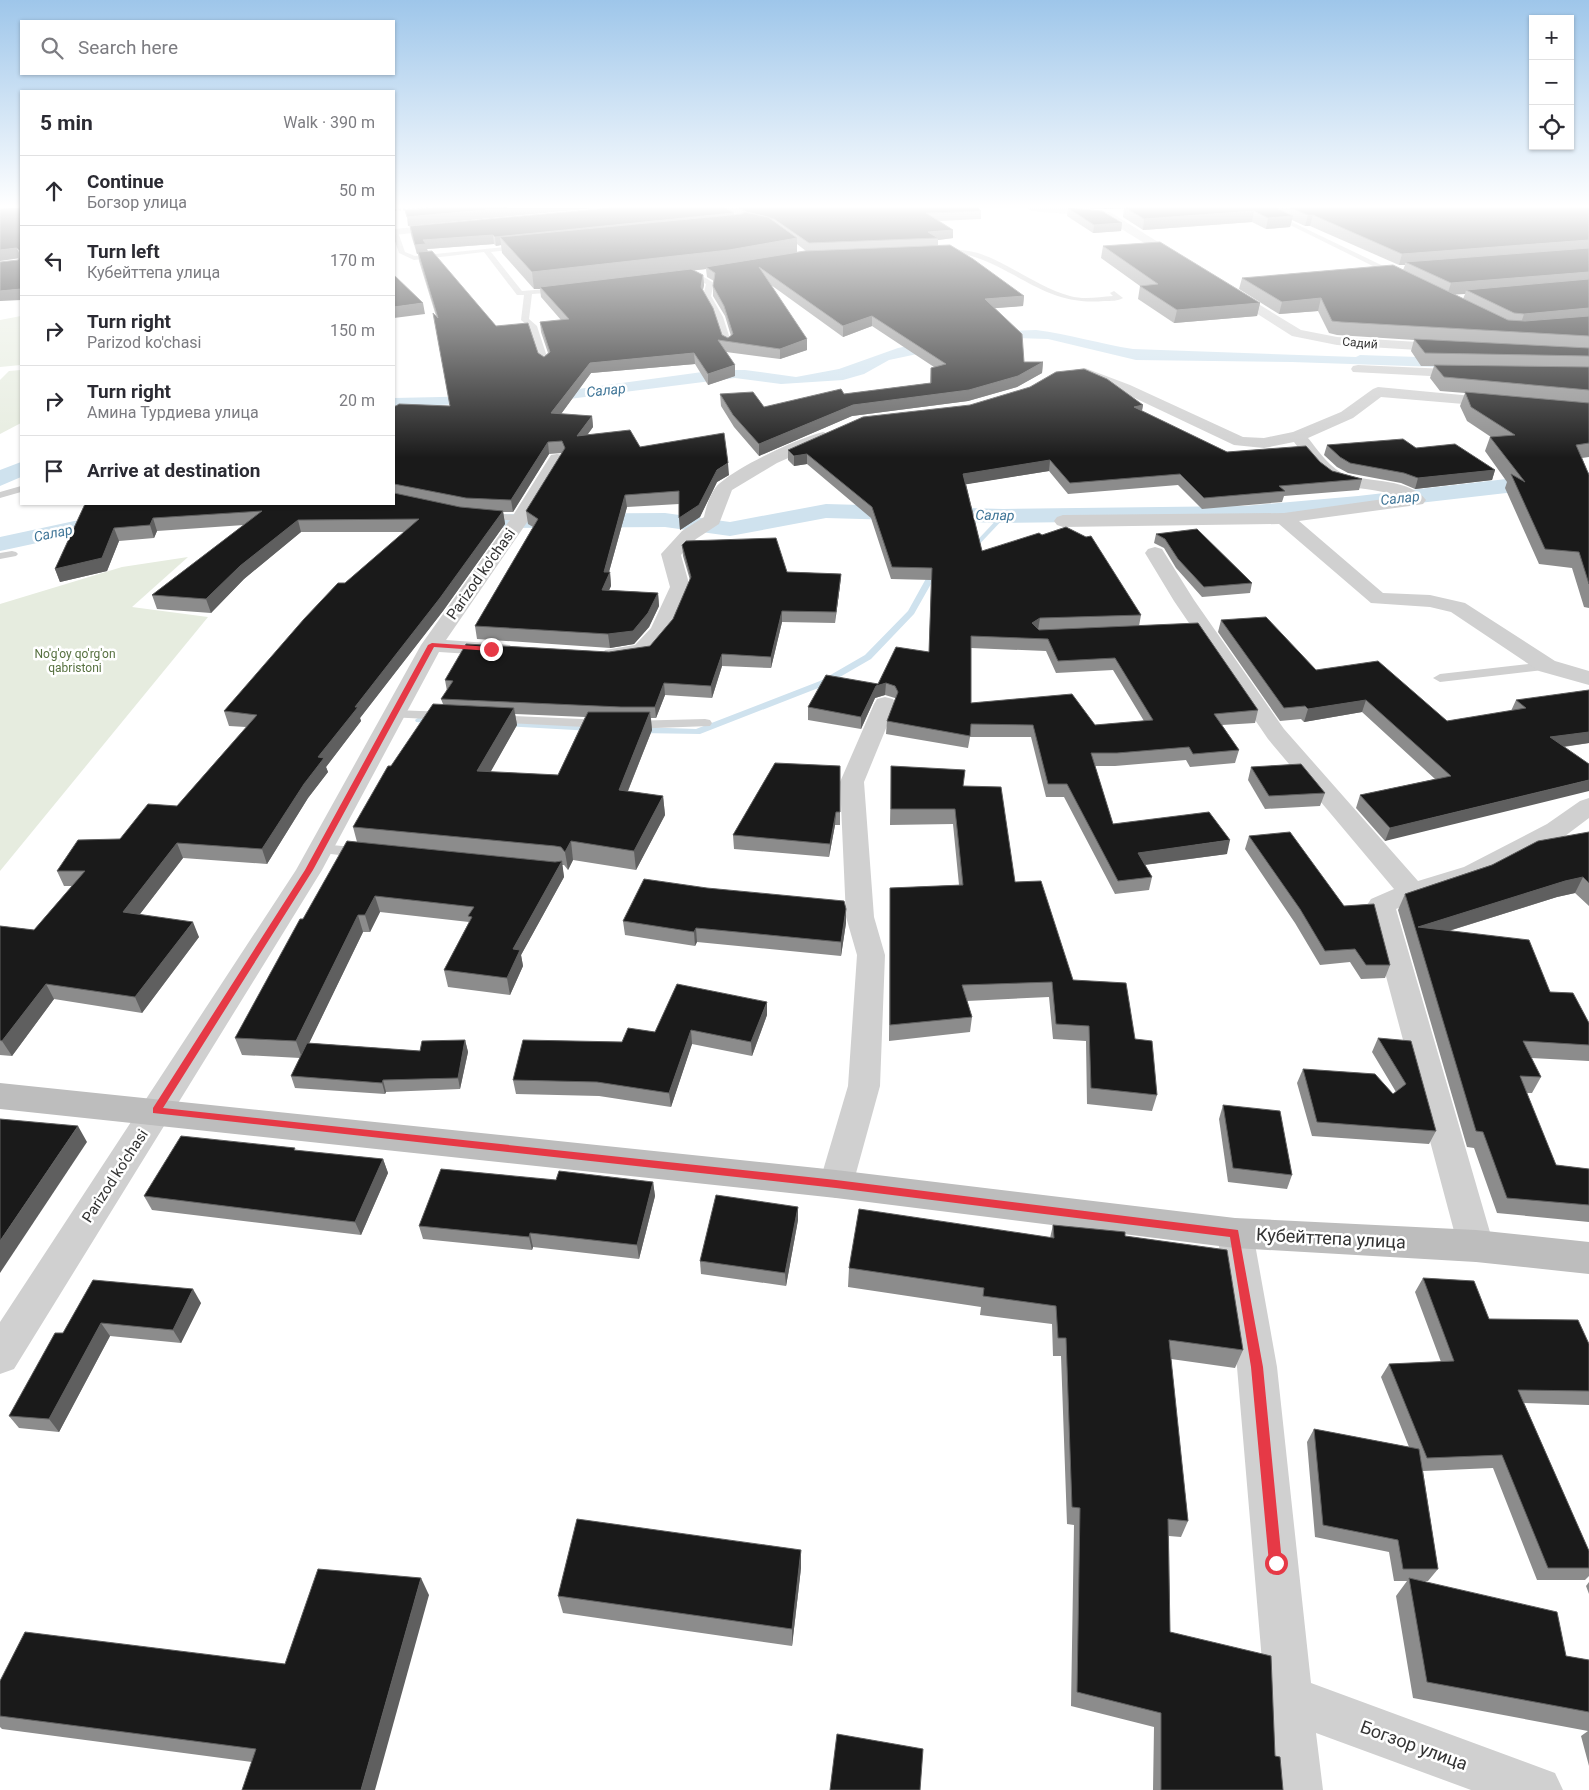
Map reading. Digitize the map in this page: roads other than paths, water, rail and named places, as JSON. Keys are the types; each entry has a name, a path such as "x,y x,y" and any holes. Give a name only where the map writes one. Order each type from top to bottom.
{"street":[{"name":"Садий","path":"1231,292 1297,333 1337,341 1464,349"},
{"path":"1337,341 1378,392"},
{"path":"1353,362 1480,374"},
{"path":"1059,375 1085,372 1240,442 1264,443 1298,436 1347,415 1378,392 1518,404"},
{"path":"591,655 610,656 642,651 661,630 680,587 671,554 689,535 712,520 725,487 771,459 833,432"},
{"path":"1063,521 1284,518 1418,500 1393,488 1340,479 1321,464 1298,436"},
{"name":"Parizod ko'chasi","path":"0,1356 309,870 432,645 516,523 557,459"},
{"path":"1284,518 1378,599 1430,602 1458,607 1547,666 1589,678"},
{"path":"1156,553 1184,601 1195,631 1276,734 1412,892"},
{"path":"432,645 521,651"},
{"path":"836,1184 864,1086 871,955 860,917 852,782 885,704"},
{"path":"1476,1246 1381,905 1412,892 1474,874 1556,830 1589,806"},
{"name":"Кубейттепа улица","path":"0,1096 836,1184 1235,1233 1476,1246 1589,1258"},
{"path":"1235,1233 1257,1367 1298,1790"},
{"name":"Богзор улица","path":"1289,1700 1538,1790"}],"lane":[{"path":"519,292 528,294 551,292"},
{"path":"708,292 707,296 719,318 728,345"},
{"path":"1050,292 1070,298 1091,300 1119,298 1114,293"},
{"path":"528,294 525,320 533,326 545,363"},
{"path":"0,495 20,488"},
{"path":"467,514 516,523"},
{"path":"1440,678 1547,666"},
{"path":"394,714 463,717"},
{"path":"483,718 622,725 705,723"},
{"path":"320,849 380,854"}],"water":[{"name":"Салар","path":"1036,330 1133,349 1589,363 1589,372 1292,362 1136,360 1048,339 1015,338 955,346 889,360 864,374 843,380 781,384 735,378 569,399 395,407 395,398 534,395 717,370 745,370 796,377 839,369 898,348 958,336"},
{"path":"20,462 20,477 0,486 0,470"}],"waterway":[{"name":"Салар","path":"455,517 491,521 665,520 730,529 826,511 1003,516 1244,513 1358,503 1560,480 1589,479"},
{"path":"971,550 1003,516"},
{"name":"Салар","path":"0,544 121,518"},
{"path":"639,730 697,732 823,683 868,657 911,612 936,568"},
{"path":"419,720 435,721"},
{"path":"505,724 592,728"}],"park label":[{"name":"No'g'oy qo'rg'on qabristoni","path":"75,661"}]}
